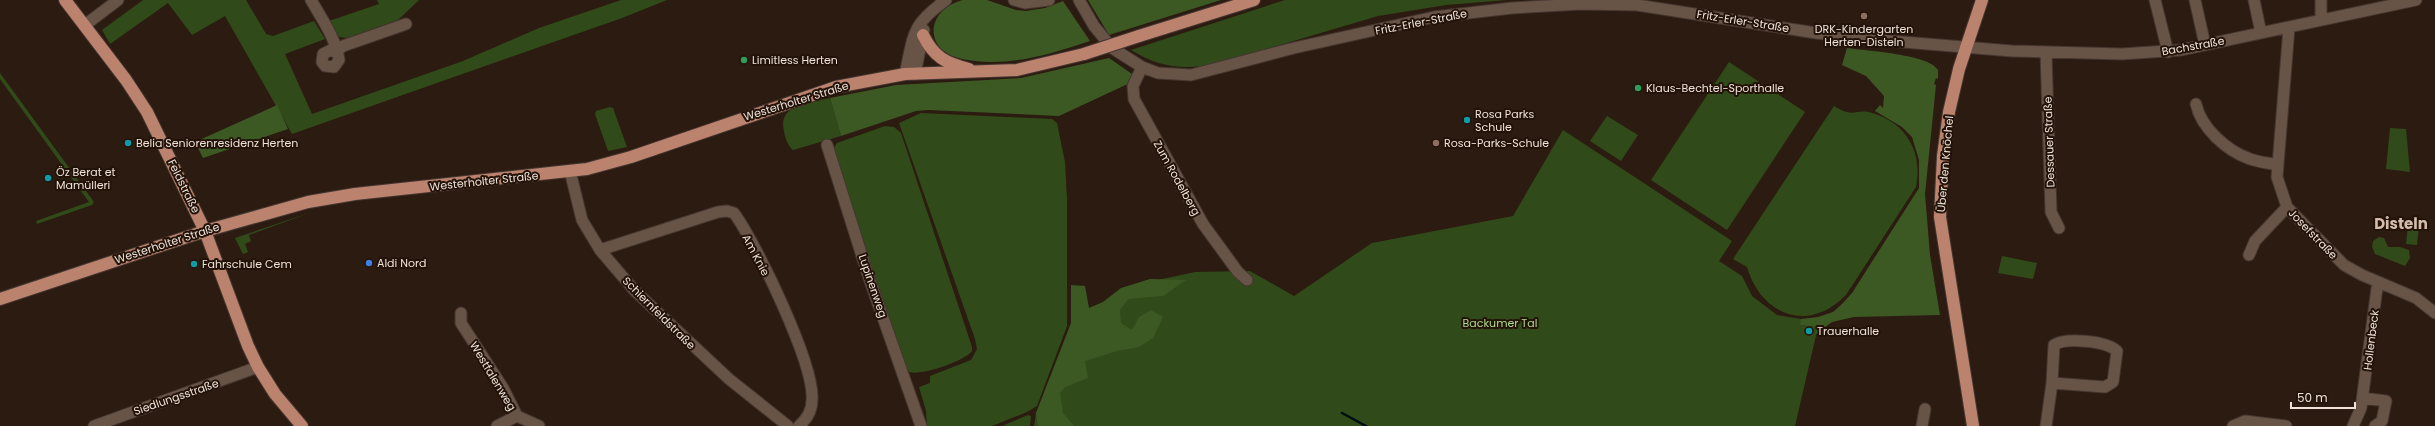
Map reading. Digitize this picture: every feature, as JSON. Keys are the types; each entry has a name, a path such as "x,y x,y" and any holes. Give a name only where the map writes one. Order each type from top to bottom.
{"main road":[{"name":"Feldstraße","path":"65,0 85,25 147,112 205,231 248,346 258,367 275,394 302,426"},
{"path":"923,35 935,55 958,66 984,72 1017,70 1084,54 1254,0"},
{"name":"Über den Knöchel","path":"1973,426 1940,217 1946,132 1954,89 1982,0"},
{"name":"Westerholter Straße","path":"0,299 205,231 322,199 570,171 631,157 836,87 910,74 984,72"}],"street":[{"path":"85,25 118,0"},
{"path":"311,0 334,42 335,52 343,46 406,24"},
{"path":"910,74 915,31 926,16 946,0"},
{"path":"1014,0 1025,3 1049,0"},
{"name":"Fritz-Erler-Straße","path":"1079,0 1094,26 1112,48 1142,66 1158,73 1191,75 1294,48 1434,17 1512,8 1581,4 1637,5 1816,33 1966,47"},
{"path":"2155,0 2168,52"},
{"path":"2195,0 2205,45"},
{"path":"2254,0 2261,33"},
{"path":"2321,0 2321,20"},
{"name":"Bachstraße","path":"1966,47 2046,53 2168,52 2289,28 2389,3 2416,0"},
{"path":"910,74 923,35 926,16"},
{"name":"Josefstraße","path":"2289,28 2277,165 2277,177 2280,192 2287,207 2344,265 2416,298 2435,313"},
{"name":"Dessauer Straße","path":"2046,53 2051,212 2059,228"},
{"name":"Zum Rodelberg","path":"1142,66 1133,86 1134,99 1203,224 1238,272 1247,280"},
{"path":"2196,104 2198,117 2232,150 2250,160 2277,165"},
{"name":"Lupinenweg","path":"826,145 867,272 922,426"},
{"name":"Schiernfeldstraße","path":"570,171 582,220 600,250 635,291 679,334 729,379 788,426"},
{"path":"2249,255 2255,241 2287,207"},
{"name":"Am Knie","path":"600,250 718,212 726,210 734,213 782,306 808,376 812,395 812,405 807,417 799,426"},
{"name":"Hollenbeck","path":"2353,426 2361,408 2363,398 2377,288 2381,283"},
{"name":"Westfalenweg","path":"461,313 461,323 503,388 516,416 539,426"},
{"path":"2046,426 2052,383 2054,345 2061,340 2108,345 2117,351 2113,382 2105,388 2052,383"},
{"name":"Siedlungsstraße","path":"94,426 258,367"},
{"path":"2363,398 2386,401 2382,421 2375,426"},
{"path":"1922,426 1925,409"},
{"path":"497,426 516,416"},
{"path":"2233,426 2245,421 2286,426"}],"green space":[{"path":"143,0 246,0 266,34 273,36 314,21 325,39 285,54 312,114 463,61 539,28 621,0 667,0 622,18 292,134 225,16 192,35 168,3 110,44 102,30"},
{"path":"377,0 419,0 398,20 347,38 339,37 329,21 379,4"},
{"path":"963,0 987,0 1016,10 1026,11 1045,8 1063,1 1090,41 1043,55 1011,61 978,61 962,59 949,55 940,48 935,39 934,30 936,21 942,12 951,5"},
{"path":"1088,0 1221,0 1109,35"},
{"path":"1285,0 1507,0 1446,5 1378,16 1210,65 1187,67 1165,65 1143,57 1131,50"},
{"path":"1847,48 1896,54 1923,60 1938,70 1938,79 1936,78 1934,84 1936,85 1925,194 1930,255 1940,315 1854,317 1832,322 1816,334 1817,327 1800,325 1801,319 1818,317 1833,312 1852,293 1919,188 1919,160 1912,137 1902,127 1875,111 1880,105 1883,108 1884,96 1866,76 1842,65"},
{"path":"1109,58 1132,74 1132,82 1059,116 928,110 916,111 841,136 830,98 896,85 1021,78"},
{"path":"1729,62 1805,112 1727,230 1651,180"},
{"path":"0,73 94,202 92,205 37,224 36,221 89,202 0,79"},
{"path":"830,98 841,136 793,150 784,133 783,122 786,115 790,110 797,106"},
{"path":"277,105 288,129 203,158 195,142"},
{"path":"1834,106 1850,113 1872,113 1895,124 1910,141 1914,151 1918,174 1916,187 1846,295 1831,307 1816,314 1802,316 1788,314 1774,307 1763,297 1754,284 1747,267 1733,259"},
{"path":"610,107 613,108 627,147 608,151 595,114 596,111"},
{"path":"921,113 1052,119 1057,123 1065,162 1067,199 1067,326 1037,406 1027,412 992,426 927,426 926,411 919,387 930,383 930,376 971,360 977,349 975,339 899,123"},
{"path":"1607,116 1638,135 1621,161 1590,141"},
{"path":"885,126 894,127 901,133 972,347 972,351 961,359 942,367 923,372 909,372 902,360 832,151 837,143"},
{"path":"2390,128 2406,129 2410,172 2386,169"},
{"name":"Backumer Tal","path":"1563,130 1732,241 1719,261 1742,276 1752,296 1777,315 1801,319 1801,325 1818,327 1795,426 1034,426 1036,413 1103,302 1125,287 1195,272 1250,271 1294,296 1372,243 1513,216"},
{"path":"312,212 249,235 251,241 245,244 248,252 243,254 235,238"},
{"path":"2408,225 2419,225 2417,245 2406,244"},
{"path":"2379,237 2384,238 2388,247 2400,247 2409,250 2410,258 2405,266 2375,254 2372,247 2373,241"},
{"path":"2002,256 2037,263 2033,279 1998,273"},
{"path":"1150,279 1186,280 1163,296 1128,299 1120,310 1121,323 1132,330 1139,317 1151,310 1163,317 1153,338 1139,347 1117,351 1085,361 1088,378 1065,387 1060,393 1063,413 1074,426 1038,426 1036,413 1071,323 1071,285 1085,286 1089,308 1103,302 1121,288"},
{"path":"1028,415 1031,416 1030,426 1002,426"}],"waterway":[{"path":"1342,413 1366,426"}],"place":[{"name":"DRK-Kindergarten Herten-Disteln","path":"1864,16"},
{"name":"Limitless Herten","path":"744,60"},
{"name":"Klaus-Bechtel-Sporthalle","path":"1638,88"},
{"name":"Rosa Parks Schule","path":"1467,120"},
{"name":"Belia Seniorenresidenz Herten","path":"128,143"},
{"name":"Rosa-Parks-Schule","path":"1436,143"},
{"name":"Öz Berat et Mamülleri","path":"48,178"},
{"name":"Aldi Nord","path":"369,263"},
{"name":"Fahrschule Cem","path":"194,264"},
{"name":"Trauerhalle","path":"1809,331"}],"district":[{"name":"Disteln","path":"2401,224"}]}
